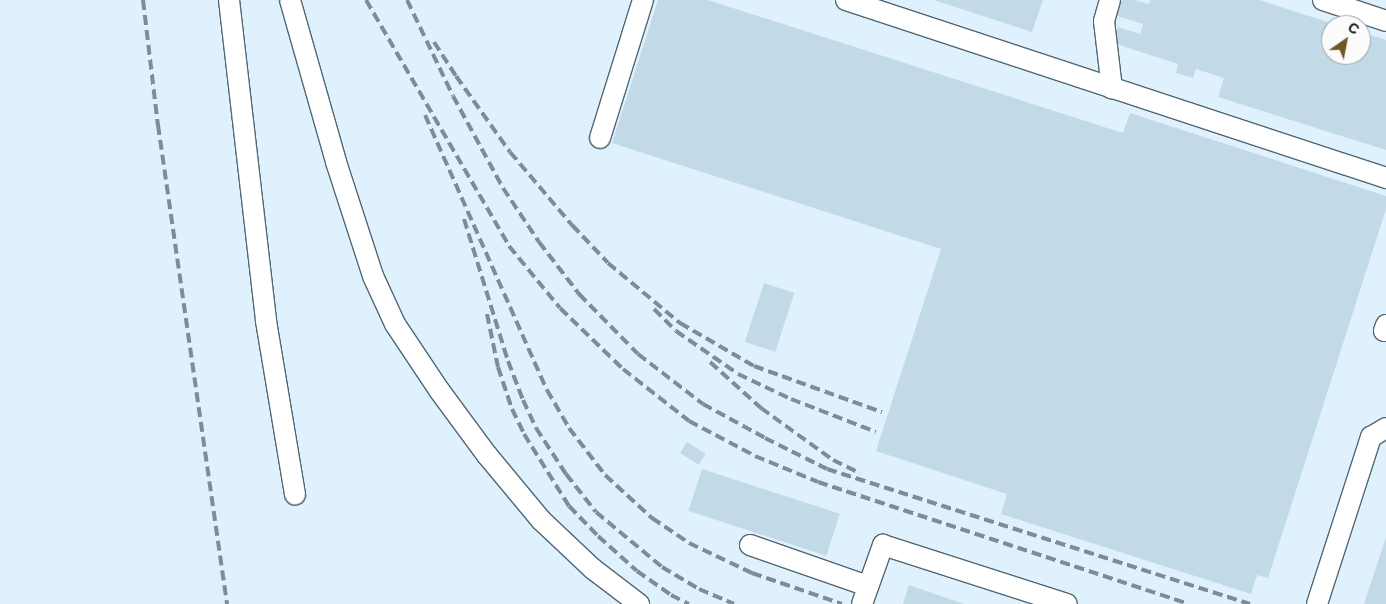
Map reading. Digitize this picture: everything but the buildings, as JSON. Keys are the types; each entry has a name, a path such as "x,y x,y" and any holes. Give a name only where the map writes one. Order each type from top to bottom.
{"lane":[{"path":"229,0 266,321 295,495"},
{"path":"290,0 336,162 373,276 395,324 439,390 487,455 541,520 593,569 639,604"},
{"path":"600,138 643,0"},
{"path":"846,0 1386,178"},
{"path":"1110,0 1104,21 1112,89"},
{"path":"1323,0 1386,21"},
{"path":"1386,325 1384,331 1386,331"},
{"path":"1318,604 1371,437 1386,428"},
{"path":"750,545 865,595 883,544 1067,604"}],"railway":[{"path":"143,0 158,125 227,604"},
{"path":"366,0 509,246 560,308 623,369 689,421 755,456 818,482 1188,604"},
{"path":"407,0 453,96 503,188 539,242 579,294 638,354 703,404 827,469 1250,604"},
{"path":"434,42 510,152 572,225 608,263 680,323 754,366 882,412"},
{"path":"425,115 547,390 569,428 605,475 652,518 689,543 752,573 842,604"},
{"path":"464,219 508,361 523,400 536,428 566,474 596,512 662,567 699,589 734,604"},
{"path":"654,309 676,331 738,374 791,399 876,432"},
{"path":"487,314 498,367 512,409 524,434 569,506 598,536 637,571 671,595 689,604"},
{"path":"710,362 761,408 833,460 860,473"}]}
